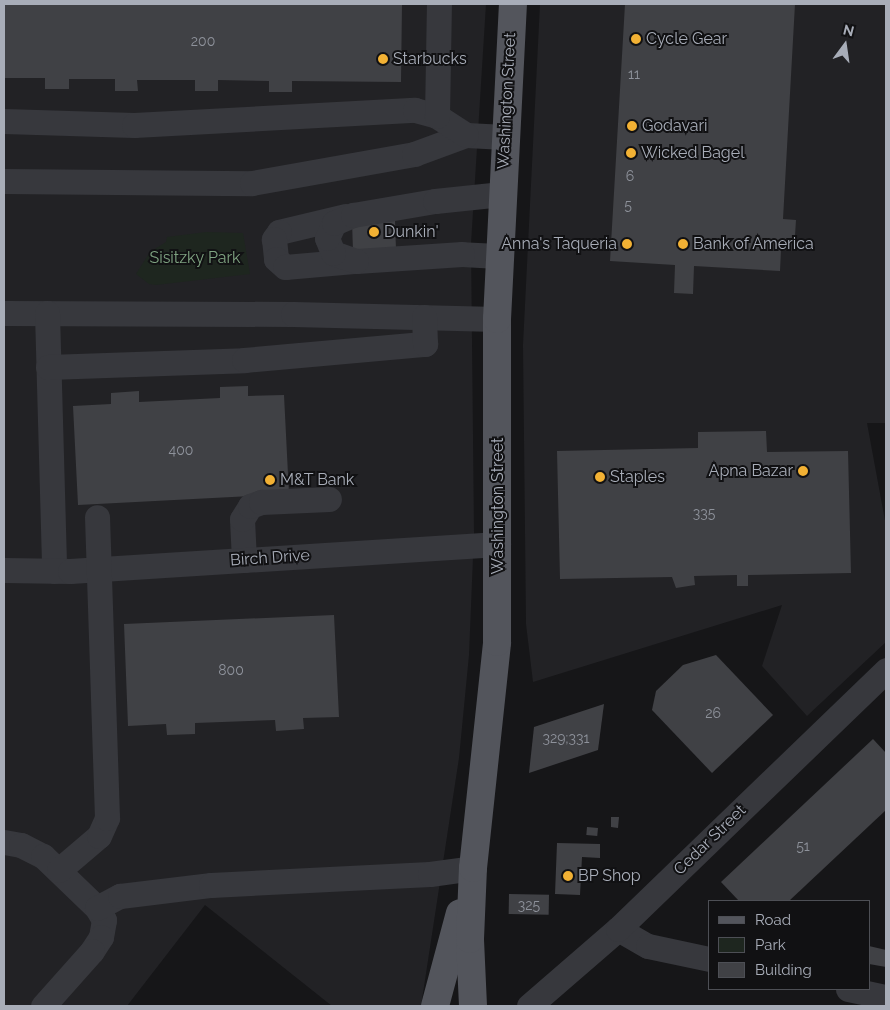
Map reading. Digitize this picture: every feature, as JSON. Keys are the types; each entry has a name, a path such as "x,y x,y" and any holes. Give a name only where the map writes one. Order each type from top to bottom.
{"main road":[{"name":"Washington Street","path":"473,1006 470,939 473,868 494,675 498,544 496,318 513,4"},
{"path":"435,1006 473,868"}],"street":[{"path":"437,116 439,4"},
{"path":"4,122 134,125 415,110 437,116 466,135"},
{"path":"4,181 252,183 414,154 466,135 505,137"},
{"path":"498,256 462,254 360,260 286,267 276,259 274,239 283,230 373,210 502,194"},
{"path":"360,260 346,259 330,250 328,233 338,220 373,210"},
{"path":"4,313 496,318"},
{"path":"47,314 47,570"},
{"path":"48,367 244,360 425,344 424,317"},
{"path":"244,560 242,518 250,506 261,502 329,499"},
{"path":"59,870 99,836 107,818 97,517"},
{"name":"Birch Drive","path":"4,570 99,569 498,544"},
{"name":"Cedar Street","path":"529,1006 618,929 886,670"},
{"path":"4,842 29,848 59,870 97,908 104,920 101,937 43,1006"},
{"path":"97,908 120,896 211,885 430,874 473,868"},
{"path":"618,929 648,946 708,959"},
{"path":"853,990 886,997"}],"shaded area":[{"path":"4,4 486,4 471,244 474,533 469,655 459,758 421,1006 332,1006 205,905 127,1006 4,1006"},
{"path":"540,4 886,4 886,423 867,423 886,526 886,642 807,716 762,666 782,605 533,682 526,624 523,345"}],"green space":[{"name":"Sisitzky Park","path":"206,232 243,233 250,274 156,285 149,284 136,274 150,252 166,242 167,237"}],"building":[{"path":"4,4 402,4 401,82 292,81 292,92 269,92 269,81 218,80 218,91 195,91 195,80 137,80 138,91 115,91 115,79 69,79 69,89 45,89 45,78 4,78"},
{"path":"625,4 795,4 783,219 796,220 794,251 781,250 780,271 694,266 693,294 674,293 675,265 610,261"},
{"name":"Dunkin'","path":"395,221 396,250 353,251 352,223"},
{"path":"248,386 248,396 284,395 289,494 78,505 73,406 111,404 111,393 139,391 139,402 220,398 220,387"},
{"path":"766,431 767,452 848,451 851,573 748,575 748,586 737,586 737,575 694,576 695,585 676,588 672,577 560,579 557,451 698,448 698,432"},
{"path":"334,615 339,717 303,718 304,729 276,731 275,720 195,723 195,734 167,735 166,724 128,726 124,624"},
{"path":"716,655 773,715 712,773 652,710 656,691 683,665"},
{"path":"604,704 598,750 529,773 534,727"},
{"path":"873,739 886,753 886,810 790,900 738,900 721,882"},
{"path":"611,817 619,817 618,828 611,827"},
{"path":"587,827 598,828 597,836 586,835"},
{"name":"BP Shop","path":"557,843 600,844 600,858 582,857 580,895 555,894"},
{"path":"509,894 549,895 549,915 509,914"},
{"path":"870,946 886,950 886,967 870,964"}],"place":[{"name":"Cycle Gear","path":"636,39"},
{"name":"Starbucks","path":"383,59"},
{"name":"Godavari","path":"632,126"},
{"name":"Wicked Bagel","path":"631,153"},
{"name":"Dunkin'","path":"374,232"},
{"name":"Anna's Taqueria","path":"627,244"},
{"name":"Bank of America","path":"683,244"},
{"name":"Apna Bazar","path":"803,471"},
{"name":"Staples","path":"600,477"},
{"name":"M&T Bank","path":"270,480"},
{"name":"BP Shop","path":"568,876"}]}
